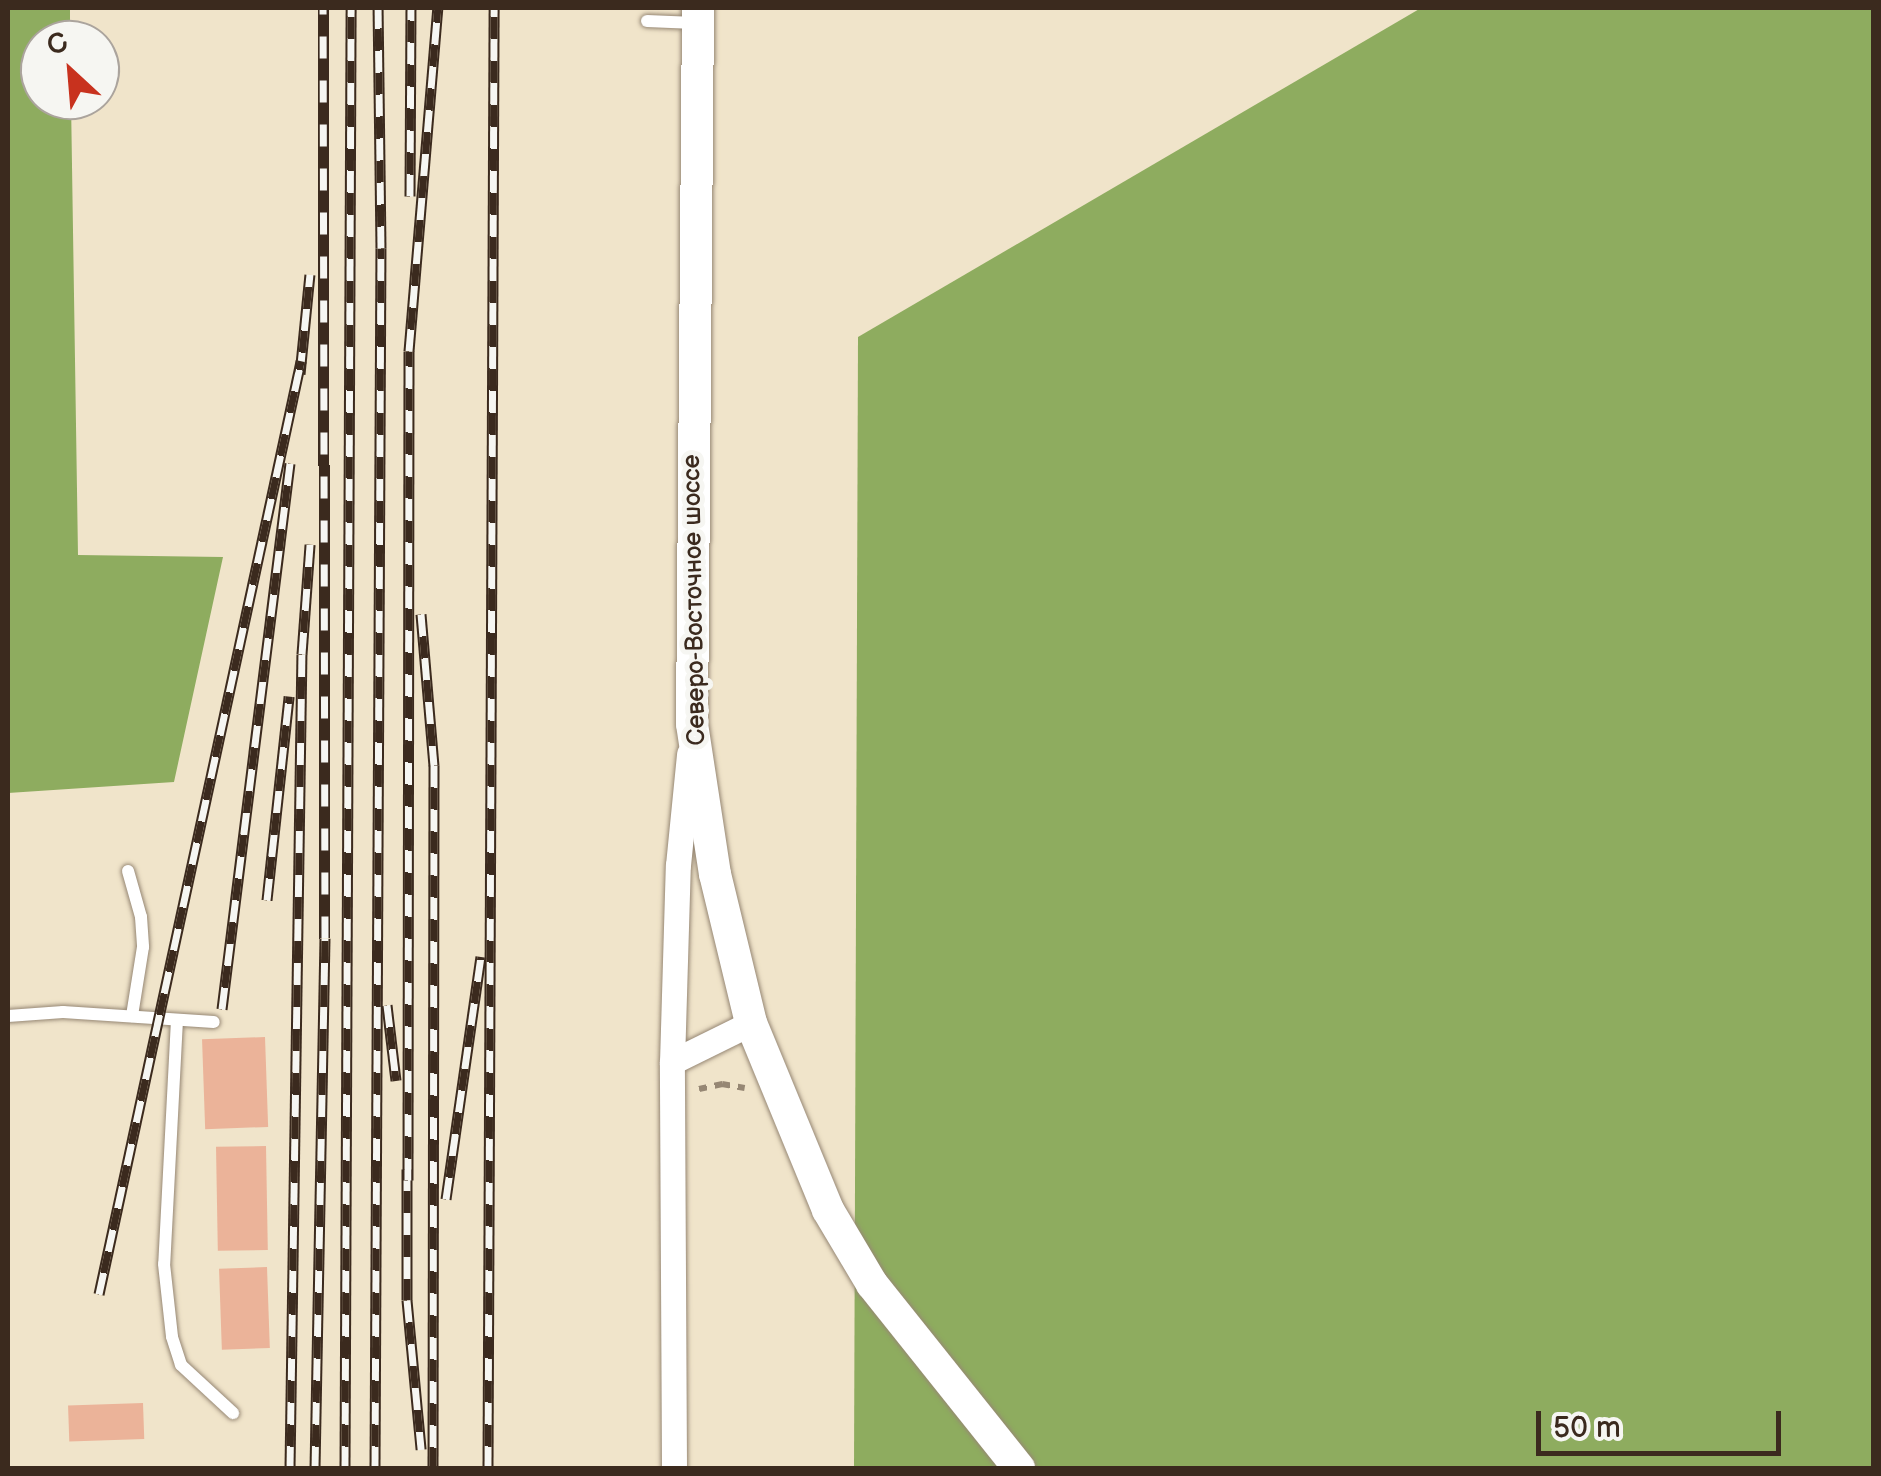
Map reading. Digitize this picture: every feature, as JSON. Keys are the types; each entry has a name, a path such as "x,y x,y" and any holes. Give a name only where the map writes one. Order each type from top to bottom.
{"street":[{"name":"Северо-Восточное шоссе","path":"698,15 692,724 715,874 751,1023 808,1167 844,1240 914,1340 1019,1468"},
{"path":"674,1468 672,1062 678,865 692,724"},
{"path":"672,1062 751,1023"}],"lane":[{"path":"647,21 698,15"},
{"path":"128,870 141,917 143,947 132,1016"},
{"path":"8,1016 63,1012 214,1022"},
{"path":"177,1020 164,1264 172,1337 182,1365 233,1413"}],"green space":[{"path":"8,8 70,8 70,20 20,20 20,120 71,120 78,555 223,557 174,782 8,793"},
{"path":"1421,8 1873,8 1873,1468 854,1468 858,337"}],"building":[{"path":"265,1037 268,1127 205,1129 202,1039"},
{"path":"266,1146 268,1250 218,1251 216,1147"},
{"path":"267,1267 270,1348 222,1350 219,1269"},
{"path":"143,1403 144,1439 69,1442 68,1406"}],"railway":[{"path":"315,1468 325,938 323,8"},
{"path":"345,1468 351,8"},
{"path":"375,1468 381,248 378,8"},
{"path":"410,196 411,8"},
{"path":"408,1180 409,351 438,8"},
{"path":"488,1468 494,8"},
{"path":"300,374 310,274"},
{"path":"99,1294 301,361"},
{"path":"222,1009 290,463"},
{"path":"290,1468 302,654 310,544"},
{"path":"421,614 434,765 433,1468"},
{"path":"267,900 289,696"},
{"path":"446,1199 481,957"},
{"path":"387,1005 396,1080"},
{"path":"407,1169 407,1300 421,1449"}]}
